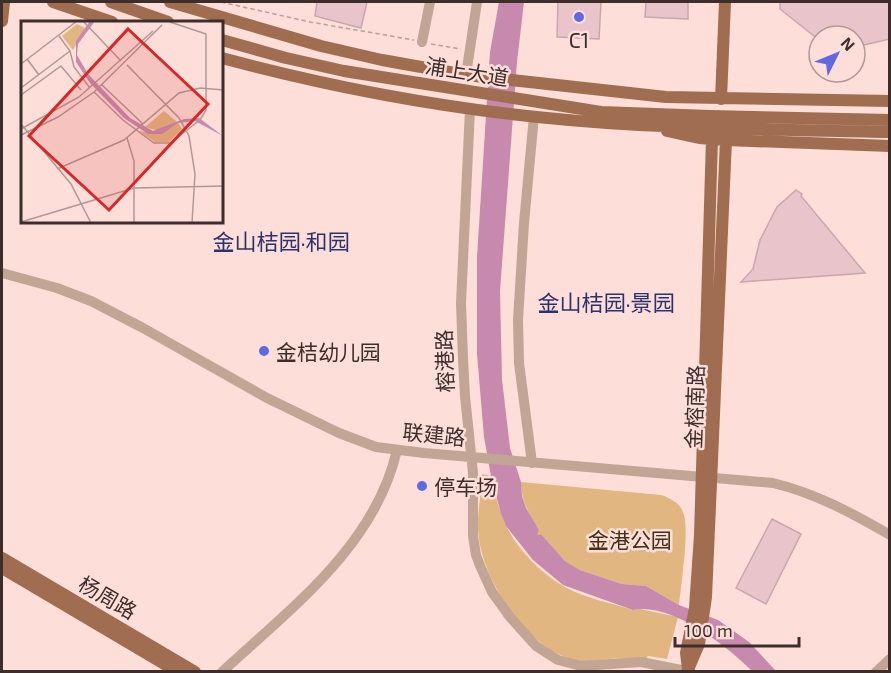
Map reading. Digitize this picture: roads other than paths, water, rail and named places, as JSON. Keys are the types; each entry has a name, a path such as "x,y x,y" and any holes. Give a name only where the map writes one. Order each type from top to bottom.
{"main road":[{"path":"2,21 4,2"},
{"path":"53,2 109,21"},
{"path":"111,2 165,21"},
{"path":"170,2 321,46 466,75 666,97 888,100"},
{"path":"721,99 725,2"},
{"name":"浦上大道","path":"224,41 344,71 590,110 710,116 890,120"},
{"name":"浦上大道","path":"224,59 279,74 470,109 639,125 890,132"},
{"name":"浦上大道","path":"639,125 712,139 890,146"},
{"path":"706,478 712,139"},
{"name":"金榕南路","path":"689,671 699,644 704,612 706,478 726,140"},
{"name":"杨周路","path":"2,558 195,672"},
{"name":"杨周路","path":"2,568 178,672"}],"street":[{"path":"422,42 430,2"},
{"path":"466,75 477,2"},
{"name":"榕港路","path":"470,109 461,303 465,396 472,457 473,536 476,555 486,580 499,602 536,646 551,657 574,665 641,662 689,671"},
{"path":"531,463 519,363 518,320 534,116"},
{"name":"联建路","path":"2,273 57,288 91,301 314,422 365,443 397,450 765,482 804,492 829,502 890,535"},
{"path":"222,672 309,592 349,547 382,495 397,450"},
{"path":"876,672 890,659"}],"place":[{"name":"C1","path":"579,17"},
{"name":"金桔幼儿园","path":"264,351"},
{"name":"停车场","path":"422,486"}],"district":[{"name":"金山桔园·和园","path":"281,241"},
{"name":"金山桔园·景园","path":"606,302"}],"park label":[{"name":"金港公园","path":"630,539"}]}
